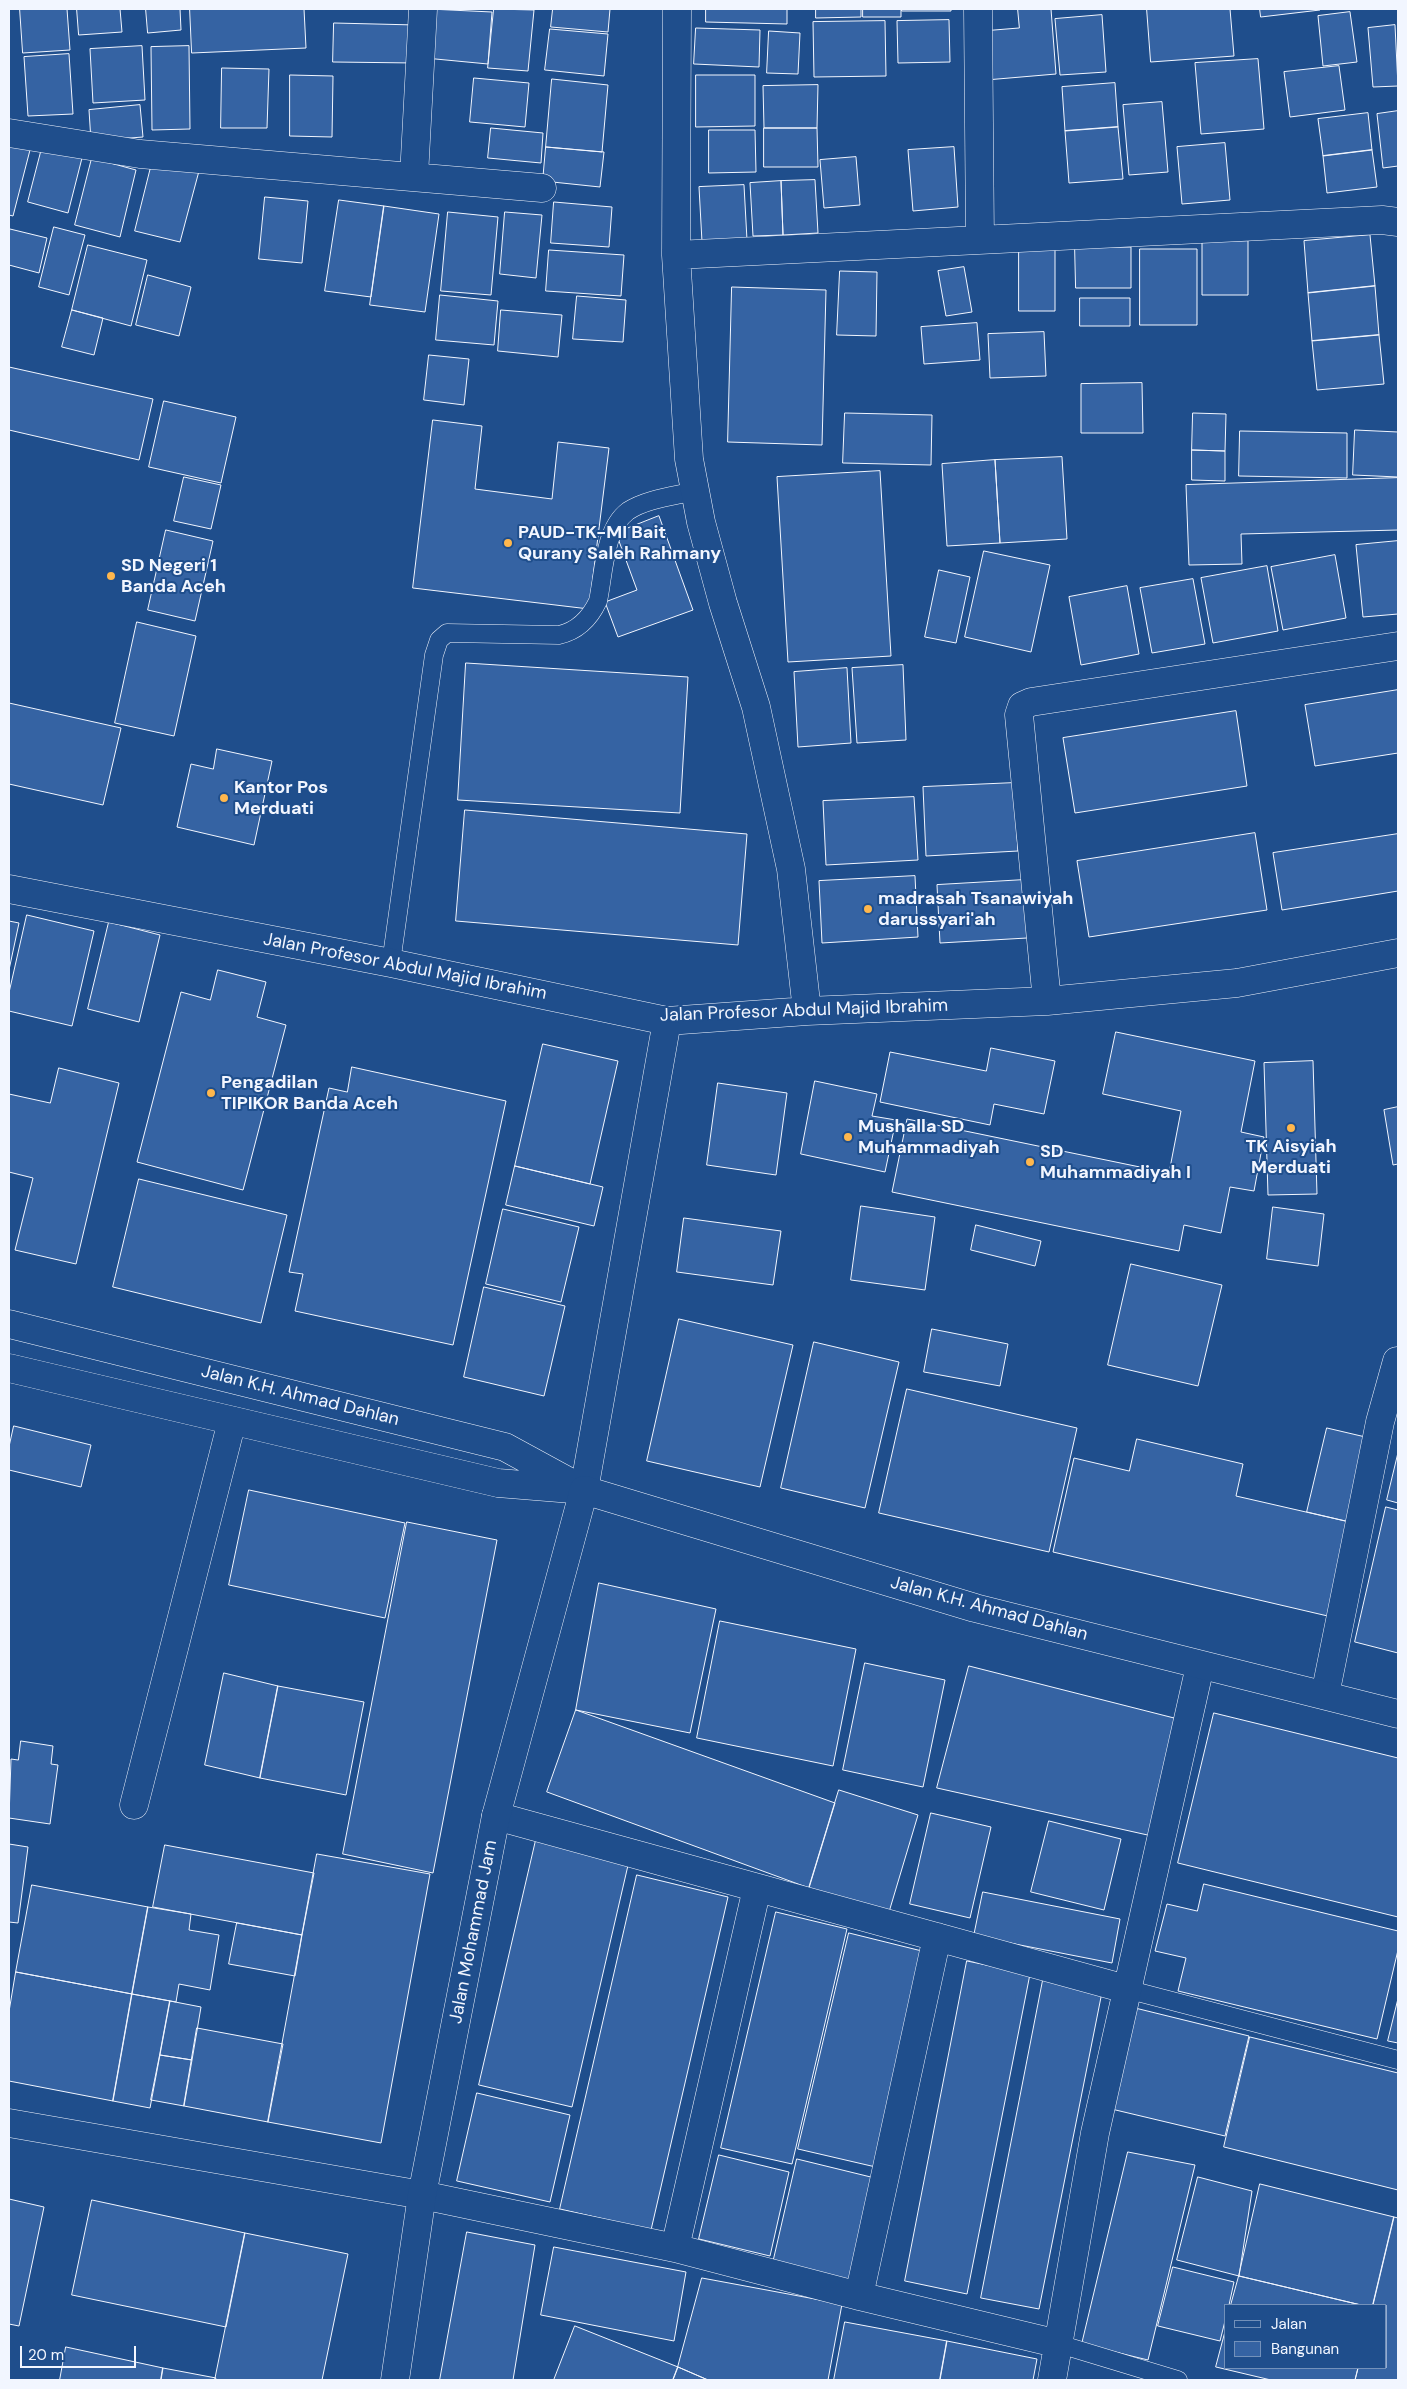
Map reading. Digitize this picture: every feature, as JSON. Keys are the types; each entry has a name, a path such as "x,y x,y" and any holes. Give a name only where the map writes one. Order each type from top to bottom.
{"street":[{"path":"414,176 423,9"},
{"path":"678,9 676,255 683,393 689,459 722,603 756,708 791,869 807,1011"},
{"path":"978,9 980,240"},
{"path":"9,133 140,154 542,188"},
{"path":"676,255 1382,220 1398,222"},
{"path":"1047,1001 1019,715 1022,706 1031,702 1398,646"},
{"name":"Jalan Profesor Abdul Majid Ibrahim","path":"9,889 391,964 667,1021 807,1011 1047,1001 1237,983 1398,953"},
{"name":"Jalan Mohammad Jam","path":"395,2380 422,2195 496,1816 584,1490 667,1021"},
{"name":"Jalan K.H. Ahmad Dahlan","path":"9,1324 505,1447 584,1490 975,1608 1200,1666 1398,1714"},
{"path":"1325,1695 1380,1422 1397,1361"},
{"name":"Jalan K.H. Ahmad Dahlan","path":"9,1368 498,1483 584,1490"},
{"path":"134,1805 232,1420"},
{"path":"1052,2380 1095,2133 1200,1666"},
{"path":"496,1816 1126,1989"},
{"path":"675,2248 757,1888"},
{"path":"859,2296 937,1937"},
{"path":"9,2123 422,2195 675,2248 859,2296 1059,2344"}],"lane":[{"path":"391,964 434,655 439,640 447,633 559,635 569,633 589,616 598,601 610,538 619,520 629,511 641,505 695,491"},
{"path":"1126,1989 1398,2060"},
{"path":"1059,2344 1178,2380"}],"building":[{"path":"20,9 67,9 70,50 23,53"},
{"path":"77,9 120,9 122,32 79,35"},
{"path":"146,9 180,9 181,30 148,33"},
{"path":"190,9 304,9 306,48 192,53"},
{"path":"429,9 492,12 488,64 425,58"},
{"path":"494,9 534,10 528,71 488,68"},
{"path":"553,9 610,9 608,32 551,27"},
{"path":"706,9 787,9 787,24 706,22"},
{"path":"816,9 861,9 861,17 816,18"},
{"path":"863,9 901,9 901,17 863,17"},
{"path":"902,9 951,9 951,11 902,11"},
{"path":"1018,9 1051,9 1056,74 986,80 982,31 1019,28"},
{"path":"1147,9 1230,9 1234,56 1151,62"},
{"path":"1260,9 1320,9 1320,10 1261,17"},
{"path":"1350,12 1357,62 1323,66 1318,16"},
{"path":"1102,15 1106,72 1060,75 1055,19"},
{"path":"949,20 950,62 898,63 897,21"},
{"path":"885,21 886,76 814,77 813,22"},
{"path":"334,23 416,25 415,63 333,62"},
{"path":"1395,25 1398,86 1373,87 1368,28"},
{"path":"696,28 760,30 759,67 694,64"},
{"path":"550,29 608,34 604,76 545,70"},
{"path":"769,31 800,33 798,74 767,73"},
{"path":"142,46 145,100 93,103 90,49"},
{"path":"189,46 190,129 152,130 151,47"},
{"path":"69,54 73,114 28,116 24,57"},
{"path":"1258,59 1264,129 1201,134 1195,63"},
{"path":"1339,66 1345,110 1290,117 1284,72"},
{"path":"222,68 269,69 267,128 221,128"},
{"path":"290,75 333,76 332,137 290,136"},
{"path":"696,75 755,75 755,126 696,127"},
{"path":"474,78 529,83 525,127 470,122"},
{"path":"552,79 608,85 602,152 546,147"},
{"path":"1115,83 1118,127 1065,131 1062,87"},
{"path":"818,85 817,128 764,128 763,86"},
{"path":"1162,102 1168,172 1129,175 1123,105"},
{"path":"140,105 143,137 91,141 89,110"},
{"path":"1398,111 1398,166 1383,168 1377,114"},
{"path":"1368,113 1372,150 1323,156 1318,119"},
{"path":"1118,127 1123,179 1069,183 1065,131"},
{"path":"491,128 543,133 541,163 488,158"},
{"path":"764,128 817,128 818,167 764,167"},
{"path":"709,130 755,130 756,172 709,173"},
{"path":"1225,143 1230,200 1182,204 1177,147"},
{"path":"9,144 30,150 13,216 9,215"},
{"path":"546,147 604,152 600,187 543,181"},
{"path":"954,147 958,207 913,211 908,150"},
{"path":"42,148 82,158 68,213 28,202"},
{"path":"1372,150 1377,187 1327,193 1323,156"},
{"path":"856,157 860,205 824,208 820,160"},
{"path":"92,158 136,170 120,237 75,225"},
{"path":"153,159 199,171 180,242 135,231"},
{"path":"815,180 818,233 783,235 781,181"},
{"path":"781,181 783,235 753,236 750,183"},
{"path":"744,185 747,240 702,242 699,187"},
{"path":"265,197 308,201 302,263 259,259"},
{"path":"339,200 384,206 371,297 325,291"},
{"path":"554,202 612,207 609,247 551,243"},
{"path":"384,206 439,214 425,312 370,305"},
{"path":"448,212 498,217 491,295 441,291"},
{"path":"505,212 542,215 536,278 500,274"},
{"path":"54,227 85,235 69,295 39,287"},
{"path":"10,229 47,238 39,273 9,265"},
{"path":"1370,235 1375,286 1308,293 1304,241"},
{"path":"1248,241 1248,295 1202,295 1202,242"},
{"path":"88,245 147,260 131,326 72,310"},
{"path":"1075,247 1131,247 1131,288 1076,288"},
{"path":"1019,249 1055,249 1055,311 1019,311"},
{"path":"1140,249 1197,249 1197,325 1140,325"},
{"path":"549,250 624,255 621,296 546,291"},
{"path":"964,267 972,312 946,316 938,271"},
{"path":"840,271 877,272 876,336 837,335"},
{"path":"148,275 191,287 179,336 136,325"},
{"path":"1375,286 1379,335 1312,341 1308,293"},
{"path":"732,287 826,290 822,445 728,442"},
{"path":"440,295 498,301 494,345 436,340"},
{"path":"577,296 626,300 623,342 573,339"},
{"path":"1080,298 1130,298 1130,326 1080,326"},
{"path":"72,310 103,318 94,355 62,347"},
{"path":"501,310 562,315 558,357 498,351"},
{"path":"977,323 980,360 924,364 921,327"},
{"path":"1044,332 1046,376 990,378 988,334"},
{"path":"1379,335 1384,384 1317,390 1312,341"},
{"path":"429,355 469,359 464,405 424,400"},
{"path":"9,367 153,399 139,460 9,430"},
{"path":"1142,383 1143,433 1081,433 1081,384"},
{"path":"164,401 236,417 221,483 149,467"},
{"path":"845,413 932,415 931,465 843,463"},
{"path":"1193,413 1226,414 1225,451 1192,450"},
{"name":"PAUD-TK-MI Bait Qurany Saleh Rahmany","path":"433,420 482,426 475,489 552,499 558,442 609,448 589,609 413,588"},
{"path":"1355,430 1398,432 1398,477 1353,475"},
{"path":"1240,431 1347,433 1347,478 1239,476"},
{"path":"1192,450 1225,451 1225,481 1192,480"},
{"path":"1062,457 1067,539 1000,543 995,460"},
{"path":"995,460 1000,543 947,546 942,464"},
{"path":"880,471 891,656 788,662 777,477"},
{"path":"184,477 221,485 211,529 174,521"},
{"path":"1398,478 1398,530 1241,534 1242,564 1189,565 1186,485"},
{"path":"659,516 693,610 618,637 605,602 637,590 616,533"},
{"path":"166,530 213,541 195,621 148,610"},
{"path":"1398,541 1398,614 1363,617 1356,545"},
{"path":"984,551 1050,565 1031,652 965,637"},
{"path":"1335,555 1346,618 1283,630 1271,567"},
{"path":"1267,566 1278,631 1213,643 1201,578"},
{"path":"939,570 970,577 956,643 925,637"},
{"path":"1193,579 1205,644 1152,653 1140,588"},
{"path":"1127,586 1139,654 1081,665 1069,597"},
{"path":"137,622 196,636 174,736 115,723"},
{"path":"466,663 688,677 680,813 458,800"},
{"path":"903,665 906,740 857,743 852,668"},
{"path":"847,668 851,743 798,747 794,672"},
{"path":"1398,690 1398,753 1315,766 1305,705"},
{"path":"9,703 121,728 103,805 9,784"},
{"path":"1236,711 1247,786 1075,813 1063,738"},
{"name":"Kantor Pos Merduati","path":"217,749 272,761 254,845 177,827 191,764 213,769"},
{"path":"1014,783 1018,851 926,856 923,787"},
{"path":"914,797 918,860 826,865 823,801"},
{"path":"465,810 747,834 738,945 456,921"},
{"path":"1255,833 1267,910 1089,937 1077,861"},
{"path":"1398,834 1398,891 1282,910 1273,853"},
{"name":"madrasah Tsanawiyah darussyari'ah","path":"915,876 918,937 822,943 819,881"},
{"path":"1024,880 1027,938 940,943 937,885"},
{"path":"27,915 94,931 72,1026 9,1011 9,993"},
{"path":"9,921 19,923 9,970"},
{"path":"109,922 160,935 139,1022 88,1009"},
{"name":"Pengadilan TIPIKOR Banda Aceh","path":"218,970 266,982 257,1017 286,1025 243,1190 137,1162 181,992 210,1000"},
{"path":"1116,1032 1255,1061 1241,1132 1264,1137 1254,1191 1230,1187 1221,1233 1184,1225 1179,1251 892,1192 907,1119 1169,1173 1181,1111 1103,1094"},
{"path":"543,1044 618,1061 590,1184 515,1166"},
{"path":"991,1048 1055,1061 1044,1114 994,1104 990,1125 880,1102 890,1052 986,1071"},
{"name":"TK Aisyiah Merduati","path":"1313,1061 1317,1194 1268,1195 1264,1063"},
{"path":"352,1067 506,1101 453,1345 295,1311 303,1274 289,1272 329,1088 347,1092"},
{"path":"59,1068 119,1083 76,1264 15,1250 33,1178 9,1172 9,1094 50,1103"},
{"name":"Mushalla SD Muhammadiyah","path":"815,1081 877,1094 872,1116 896,1120 885,1172 801,1154"},
{"path":"718,1083 787,1093 776,1175 707,1165"},
{"path":"1398,1107 1398,1164 1393,1165 1384,1110"},
{"path":"515,1166 603,1187 594,1226 506,1205"},
{"path":"139,1179 287,1215 261,1323 113,1287"},
{"path":"861,1206 935,1217 925,1290 851,1280"},
{"path":"1273,1207 1324,1214 1318,1266 1267,1259"},
{"path":"503,1209 579,1227 561,1302 486,1284"},
{"path":"684,1218 781,1231 773,1285 677,1272"},
{"path":"976,1225 1041,1241 1035,1266 971,1250"},
{"path":"1131,1264 1222,1285 1198,1386 1108,1365"},
{"path":"484,1287 565,1306 544,1396 464,1377"},
{"path":"679,1319 793,1345 760,1487 647,1461"},
{"path":"932,1329 1008,1344 1000,1386 924,1372"},
{"path":"814,1342 899,1362 865,1508 781,1488"},
{"path":"907,1389 1077,1428 1049,1552 879,1513"},
{"path":"14,1426 91,1445 81,1487 9,1470 9,1447"},
{"path":"1327,1428 1374,1439 1354,1523 1307,1512"},
{"path":"1137,1439 1243,1464 1236,1496 1354,1523 1332,1617 1053,1552 1074,1458 1129,1471"},
{"path":"1398,1453 1398,1503 1387,1500"},
{"path":"249,1490 405,1523 385,1618 229,1585"},
{"path":"1386,1507 1398,1510 1398,1653 1355,1642"},
{"path":"407,1522 497,1540 433,1873 343,1854"},
{"path":"599,1583 716,1609 690,1733 576,1710"},
{"path":"720,1621 856,1649 833,1766 697,1738"},
{"path":"865,1663 945,1680 923,1787 843,1770"},
{"path":"969,1666 1178,1719 1152,1836 937,1788"},
{"path":"224,1673 278,1686 260,1778 205,1765"},
{"path":"278,1686 364,1702 346,1795 260,1778"},
{"path":"576,1710 835,1803 809,1888 547,1792"},
{"path":"1214,1713 1398,1758 1398,1917 1178,1863"},
{"path":"21,1741 53,1746 51,1764 58,1765 50,1824 9,1818 11,1759 18,1760"},
{"path":"839,1790 918,1815 889,1912 809,1888"},
{"path":"931,1813 991,1827 970,1918 910,1904"},
{"path":"1049,1821 1121,1839 1104,1910 1031,1892"},
{"path":"536,1840 629,1861 572,2107 479,2085"},
{"path":"9,1844 28,1847 18,1923 9,1922"},
{"path":"165,1845 314,1873 302,1935 153,1907"},
{"path":"317,1854 430,1874 381,2143 268,2122"},
{"path":"637,1875 728,1897 651,2230 560,2209"},
{"path":"1204,1884 1398,1931 1398,1950 1377,2039 1178,1991 1186,1958 1155,1951 1167,1904 1197,1911"},
{"path":"32,1885 148,1907 132,1994 16,1972"},
{"path":"983,1892 1120,1919 1112,1963 974,1936"},
{"path":"148,1907 191,1914 189,1930 219,1935 210,1990 179,1984 176,2002 132,1994"},
{"path":"776,1912 847,1929 792,2164 721,2148"},
{"path":"237,1923 302,1935 295,1976 229,1964"},
{"path":"849,1933 930,1953 880,2168 798,2149"},
{"path":"967,1961 1030,1974 967,2294 905,2281"},
{"path":"16,1972 132,1994 113,2101 9,2081 9,2012"},
{"path":"1044,1975 1103,1987 1039,2309 981,2298"},
{"path":"132,1994 170,2001 150,2108 113,2101"},
{"path":"1398,1999 1398,2043 1388,2041"},
{"path":"170,2001 201,2007 192,2060 160,2055"},
{"path":"1127,2006 1249,2036 1225,2136 1103,2107"},
{"path":"197,2028 283,2044 268,2122 184,2106"},
{"path":"1250,2037 1398,2073 1398,2190 1224,2147"},
{"path":"160,2055 192,2060 184,2106 151,2100"},
{"path":"477,2093 570,2115 550,2202 457,2181"},
{"path":"1128,2152 1195,2165 1148,2360 1082,2344"},
{"path":"719,2155 789,2172 770,2256 699,2239"},
{"path":"797,2159 879,2179 854,2283 773,2263"},
{"path":"1198,2177 1252,2191 1239,2276 1177,2260"},
{"path":"1260,2184 1394,2217 1373,2304 1357,2304 1239,2276"},
{"path":"9,2199 44,2207 19,2326 9,2324"},
{"path":"92,2200 245,2233 226,2327 72,2295"},
{"path":"1394,2217 1398,2218 1398,2380 1355,2380 1358,2369 1387,2369 1387,2304 1373,2304"},
{"path":"467,2232 535,2245 513,2380 440,2380"},
{"path":"245,2233 348,2254 322,2380 215,2380"},
{"path":"554,2247 686,2272 674,2341 541,2315"},
{"path":"1173,2267 1234,2282 1229,2304 1224,2304 1224,2325 1220,2341 1158,2326"},
{"path":"1239,2276 1357,2304 1231,2304"},
{"path":"702,2278 842,2304 828,2380 708,2380 678,2367"},
{"path":"845,2322 947,2341 940,2380 834,2380"},
{"path":"575,2326 678,2367 673,2380 554,2380"},
{"path":"1224,2336 1224,2369 1216,2367"},
{"path":"947,2341 1037,2359 1033,2380 940,2380"},
{"path":"66,2347 163,2368 161,2380 60,2380"},
{"path":"678,2367 708,2380 673,2380"},
{"path":"163,2368 216,2378 215,2380 161,2380"},
{"path":"1224,2369 1358,2369 1355,2380 1271,2380"}],"place":[{"name":"PAUD-TK-MI Bait Qurany Saleh Rahmany","path":"508,543"},
{"name":"SD Negeri 1 Banda Aceh","path":"111,576"},
{"name":"Kantor Pos Merduati","path":"224,798"},
{"name":"madrasah Tsanawiyah darussyari'ah","path":"868,909"},
{"name":"Pengadilan TIPIKOR Banda Aceh","path":"211,1093"},
{"name":"TK Aisyiah Merduati","path":"1291,1128"},
{"name":"Mushalla SD Muhammadiyah","path":"848,1137"},
{"name":"SD Muhammadiyah I","path":"1030,1162"}]}
